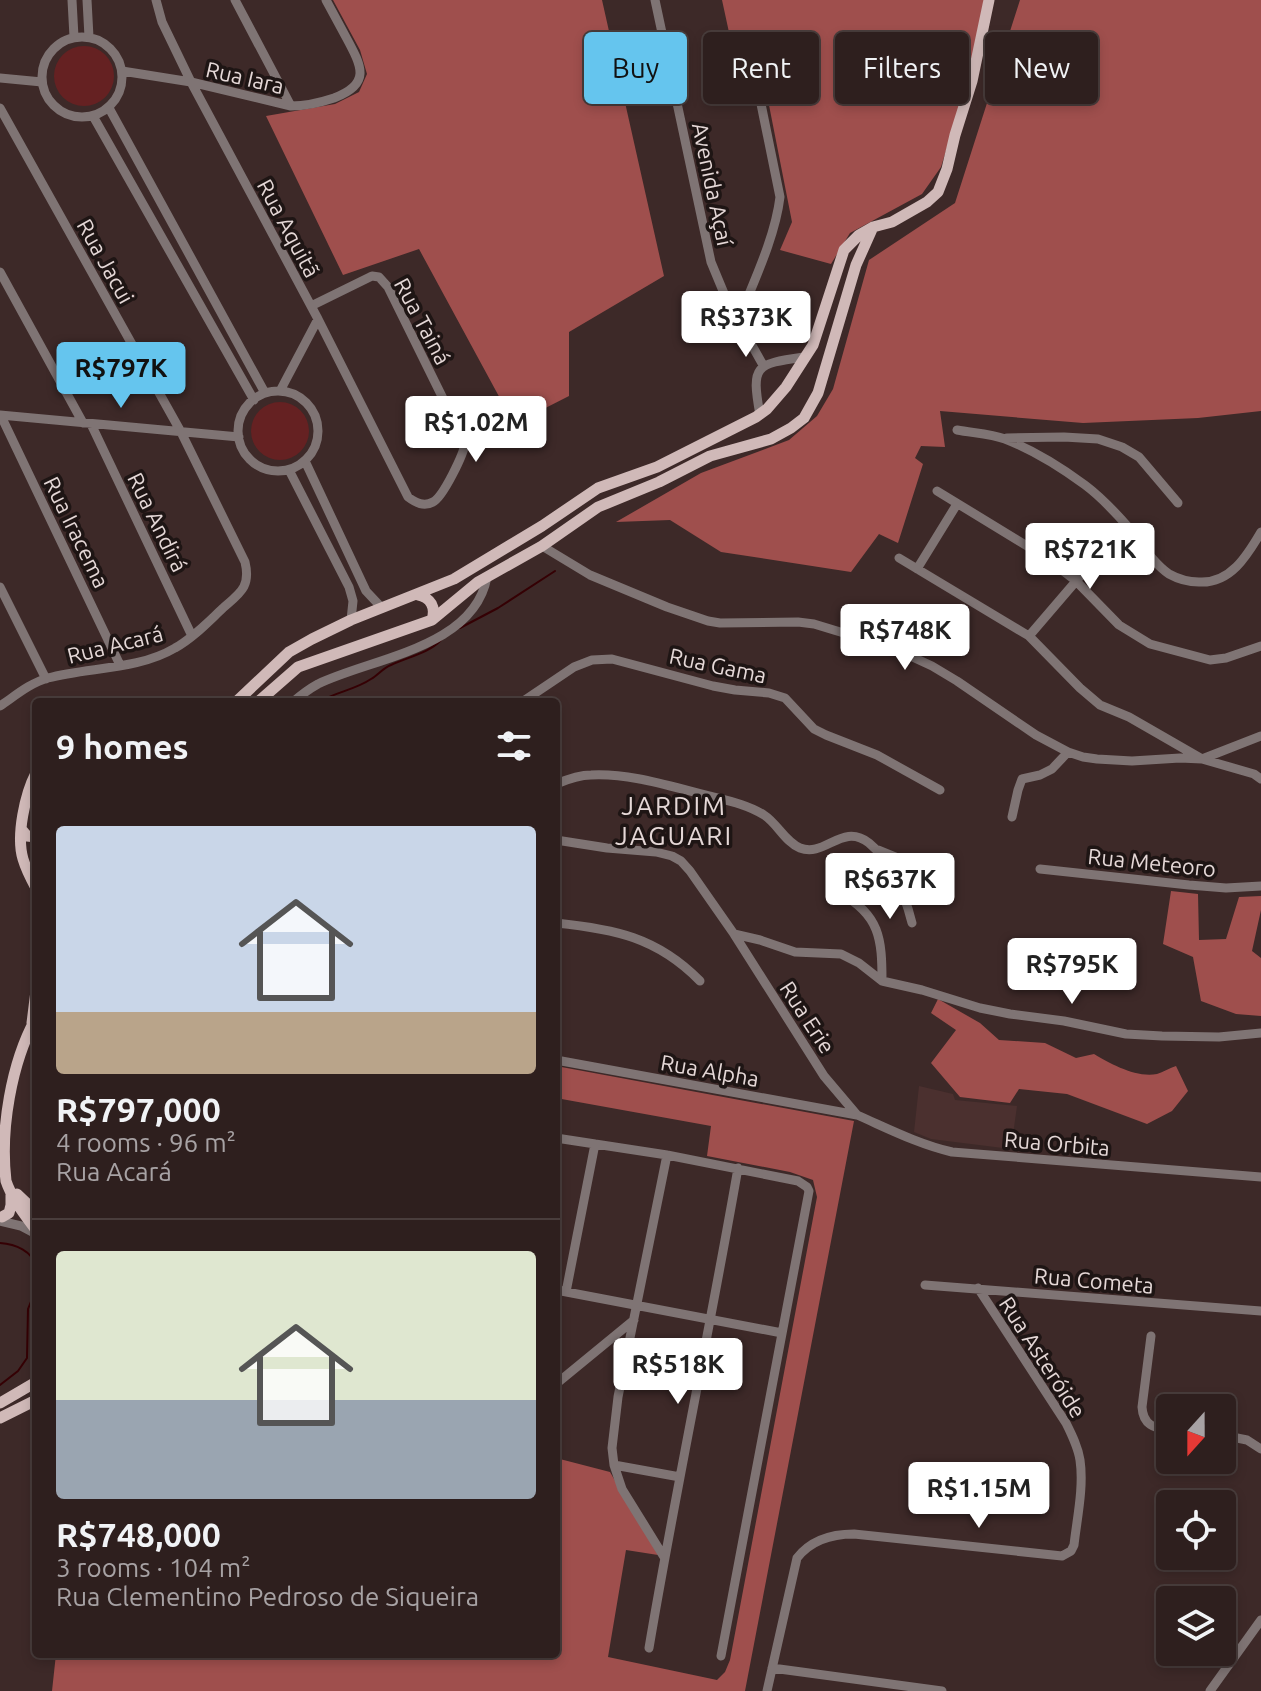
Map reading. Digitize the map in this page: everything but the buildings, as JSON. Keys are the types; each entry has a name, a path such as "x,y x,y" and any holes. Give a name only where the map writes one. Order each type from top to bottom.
{"main road":[{"path":"240,698 289,652 312,639 454,579 551,521 589,493 657,467 767,409 786,387 813,345 844,250 859,235 892,222 938,192 972,81 989,0"},
{"path":"262,698 294,670 432,620 487,577 542,546 598,507 659,482 710,456 777,437 804,418 818,393 856,265 873,227"},
{"path":"813,345 823,350 824,356 816,382 818,393"},
{"path":"589,493 598,507"},
{"path":"418,595 431,602 434,612 432,620"},
{"path":"312,639 312,652 321,658"},
{"path":"32,783 27,795 20,841 22,858 32,879"},
{"path":"22,830 32,837"},
{"path":"1,1218 9,1213 11,1205 0,1140 4,1109 14,1065 32,1026"},
{"path":"9,1188 32,1217"},
{"path":"14,1411 4,1401 32,1384"},
{"path":"0,1418 32,1402"}],"street":[{"path":"72,0 74,37"},
{"path":"87,0 89,37"},
{"name":"Rua Aquitã","path":"156,0 162,22 191,82 318,319"},
{"path":"235,0 291,106"},
{"name":"Rua Iara","path":"122,71 191,82 291,106 333,98 351,91 360,73 359,61 326,0"},
{"name":"Avenida Açaí","path":"655,0 711,262 728,303 763,365"},
{"path":"74,37 89,37 111,48 119,59 122,85 118,97 109,108 82,118 70,116 51,103 42,82 42,70 53,49 62,42 74,37"},
{"path":"0,78 42,82"},
{"path":"738,321 779,207 779,187 761,104"},
{"name":"Rua Jacui","path":"0,108 181,432"},
{"path":"109,108 265,393"},
{"path":"93,116 254,400"},
{"path":"172,256 186,249"},
{"name":"Rua Andirá","path":"0,272 87,424 192,636"},
{"name":"Rua Tainá","path":"311,306 372,276 379,277 388,287 465,443 459,461 432,503 416,503 408,497 318,319"},
{"path":"280,391 318,319"},
{"path":"760,415 755,382 758,370 763,365 804,357"},
{"path":"280,391 302,399 316,418 318,430 317,441 305,461 289,470 278,471 257,465 248,458 242,448 238,427 246,407 254,400 265,393 280,391"},
{"path":"1,416 239,437"},
{"name":"Rua Iracema","path":"1,416 120,665"},
{"path":"957,430 1003,438 1098,439 1139,457 1178,503"},
{"name":"Rua Acará","path":"0,706 46,679 163,655 192,636 241,592 246,582 245,562 181,432"},
{"path":"1003,438 1083,484 1125,524 1158,564 1181,579 1217,581 1229,574 1261,532"},
{"path":"305,461 366,591 382,608"},
{"path":"289,470 349,587 353,601 351,620"},
{"path":"937,491 1045,557 1076,581 1119,625 1150,644 1210,660 1261,646"},
{"path":"917,569 957,504"},
{"path":"1029,636 1125,524"},
{"path":"542,546 590,575 708,621 814,624 893,648 932,666 1036,735 1068,752 1097,759 1132,761 1202,759 1254,774 1261,779"},
{"path":"899,558 1029,636 1100,705 1129,717 1202,759"},
{"path":"297,698 318,684 387,660 448,632 484,592 487,577"},
{"path":"0,587 46,679"},
{"name":"Rua Gama","path":"528,698 574,667 592,660 612,659 713,686 769,693 785,698 814,729 877,755 940,790"},
{"path":"1202,759 1261,736"},
{"path":"1012,817 1022,779 1052,769 1068,752"},
{"path":"560,782 588,775 626,776 749,808 762,814 795,845 804,849 818,848 850,836 859,837 875,849 906,862 915,863 923,859"},
{"name":"Rua Erie","path":"560,841 656,852 681,861 734,934 817,1065 857,1115"},
{"path":"875,849 897,881 912,923"},
{"name":"Rua Meteoro","path":"1040,869 1226,888 1261,886"},
{"path":"840,893 854,900 880,937 882,981"},
{"path":"560,924 634,936 687,968 700,981"},
{"path":"734,934 795,952 841,954 882,981 1010,1014 1126,1034 1219,1037 1261,1033"},
{"name":"Rua Alpha","path":"560,1061 857,1115"},
{"name":"Rua Orbita","path":"857,1115 917,1142 952,1152 1261,1177"},
{"path":"560,1139 738,1168 798,1181 809,1191 721,1656"},
{"path":"595,1144 561,1291 782,1333"},
{"path":"664,1557 622,1489 612,1448 618,1397 667,1155"},
{"path":"649,1648 738,1168"},
{"path":"1,1218 32,1218"},
{"path":"1,1218 32,1230"},
{"name":"Rua Cometa","path":"925,1285 1261,1311"},
{"name":"Rua Asteróide","path":"767,1691 797,1558 809,1546 827,1537 854,1534 1062,1556 1071,1551 1081,1472 1074,1439 978,1288"},
{"path":"560,1381 634,1320"},
{"path":"1151,1336 1142,1416 1150,1426 1156,1428"},
{"path":"1236,1438 1247,1440 1261,1449"},
{"path":"614,1465 680,1477"},
{"path":"1210,1691 1261,1620"},
{"path":"772,1668 942,1691"}],"shaded area":[{"path":"333,0 602,0 609,32 584,32 584,104 625,104 664,276 569,332 569,396 514,424 419,249 343,275 266,116 335,104 359,92 367,74 360,50"},
{"path":"722,0 984,0 969,73 969,32 835,32 835,104 960,104 941,167 922,194 850,233 831,264 780,250 792,222 769,104 819,104 819,32 729,32"},
{"path":"1020,0 1261,0 1261,411 1198,418 1083,423 940,411 945,447 921,446 915,458 923,464 898,543 879,534 851,572 721,552 670,520 616,522 701,473 789,440 817,416 833,389 869,260 955,203 987,104 1098,104 1098,32 1010,32"},
{"path":"84,46 96,48 105,55 112,64 112,88 105,97 96,104 84,106 72,104 63,97 56,88 54,76 56,64 63,55 72,48"},
{"path":"280,402 291,404 300,411 307,420 307,442 300,451 291,458 280,460 269,458 260,451 253,442 251,431 253,420 260,411 269,404"},
{"path":"1171,891 1198,894 1199,940 1226,939 1239,897 1261,896 1252,951 1261,958 1261,1016 1236,1014 1201,1001 1193,957 1163,944"},
{"path":"938,999 980,1023 999,1040 1045,1043 1076,1058 1094,1054 1116,1066 1141,1074 1157,1074 1176,1066 1188,1091 1172,1111 1147,1124 1067,1094 1019,1089 1010,1103 960,1097 931,1063 956,1030 931,1013"},
{"path":"560,1067 854,1121 745,1691 52,1691 56,1658 560,1658 560,1459 610,1472 658,1555 626,1550 608,1657 717,1680 730,1660 817,1197 813,1180 790,1172 707,1156 711,1126 560,1099"},
{"path":"919,1086 953,1094 955,1100 1017,1106 1011,1149 931,1139 914,1132"}],"waterway":[{"path":"460,628 498,608 555,571"},
{"path":"328,698 365,683 388,666 424,652 441,640"},
{"path":"0,1243 22,1249 32,1258"},
{"path":"0,1385 18,1371 27,1358 28,1309 32,1299"}],"district":[{"name":"JARDIM JAGUARI","path":"674,820"}]}
